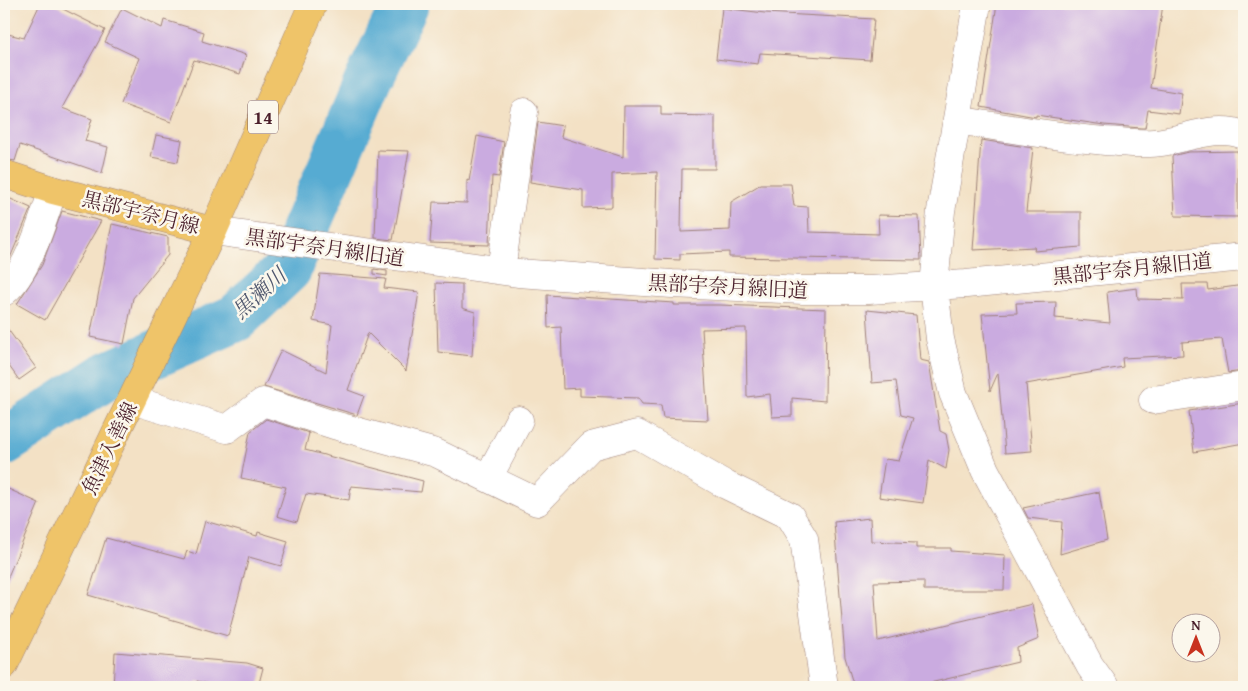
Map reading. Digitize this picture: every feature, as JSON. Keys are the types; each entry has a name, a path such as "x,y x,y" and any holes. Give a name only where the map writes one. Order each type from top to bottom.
{"main road":[{"name":"黒部宇奈月線","path":"4,174 53,190 213,231 313,4"},
{"name":"魚津入善線","path":"4,665 213,231"}],"street":[{"path":"977,4 941,211 934,286 940,339 953,393 986,470 1090,666 1105,687"},
{"path":"501,270 524,112"},
{"path":"957,120 1067,138 1127,143 1161,143 1200,133 1234,131 1244,135"},
{"path":"4,292 10,287 33,248 53,190"},
{"name":"黒部宇奈月線旧道","path":"213,231 501,270 573,277 803,290 869,290 934,286 1244,257"},
{"path":"1153,400 1244,386"},
{"path":"136,392 226,429 263,402 334,426 436,453 537,502 592,446 637,434 726,484 790,516 804,539 824,687"},
{"path":"488,478 519,420"}],"building":[{"path":"40,4 53,4 105,30 62,108 92,119 85,141 108,147 102,173 20,145 15,161 4,159 4,49 8,34 24,38"},
{"path":"997,4 1163,4 1151,88 1182,93 1179,114 1148,110 1145,128 1141,128 1104,125 1036,115 1036,117 981,107"},
{"path":"122,8 162,28 164,20 204,32 202,41 246,55 240,74 194,60 171,122 121,104 139,58 105,42"},
{"path":"722,8 765,13 874,19 870,60 760,53 758,64 716,59"},
{"path":"624,106 661,106 661,115 715,116 715,169 682,169 681,232 730,230 731,202 761,184 791,184 794,206 808,207 809,232 879,234 878,215 919,216 921,260 729,257 729,252 680,254 680,260 655,259 657,172 612,174 612,207 583,208 583,190 530,182 538,122 563,126 561,137 623,157"},
{"path":"156,135 182,140 178,162 151,157"},
{"path":"477,136 504,142 499,177 492,176 489,245 430,243 433,202 467,203 467,180 469,181"},
{"path":"981,140 1033,148 1026,212 1081,212 1081,247 1034,251 1035,247 973,250"},
{"path":"378,150 409,151 393,240 375,238"},
{"path":"1238,151 1238,217 1175,216 1172,156 1188,152"},
{"path":"4,196 31,208 10,258 4,257"},
{"path":"62,211 101,221 45,320 17,304 42,265"},
{"path":"112,224 168,237 168,255 133,298 124,344 90,337"},
{"path":"374,269 387,271 387,276 374,274"},
{"path":"320,274 386,279 384,288 419,292 406,371 368,333 348,390 364,396 357,415 264,387 281,350 326,372 332,325 313,321"},
{"path":"436,283 462,284 462,308 475,312 472,356 438,352"},
{"path":"1182,284 1207,284 1208,290 1244,285 1244,371 1228,373 1222,339 1182,342 1183,355 1122,358 1123,367 1026,384 1032,451 1005,453 998,373 990,391 982,314 1017,313 1016,303 1056,302 1055,318 1110,323 1107,292 1137,288 1138,299 1183,300"},
{"path":"547,295 674,303 674,305 826,309 825,401 792,398 792,416 772,417 770,394 747,397 746,328 702,329 708,420 663,418 661,405 642,404 638,398 580,396 580,388 563,389 561,327 548,328"},
{"path":"867,310 916,315 920,360 929,362 940,431 946,434 949,450 946,469 929,460 923,503 879,497 885,459 899,461 913,418 901,415 896,381 872,383"},
{"path":"4,324 36,368 19,380 4,359"},
{"path":"1244,403 1244,443 1194,452 1189,411"},
{"path":"266,419 309,433 305,450 423,481 421,492 351,486 349,500 306,494 297,522 277,516 286,487 241,478 250,432"},
{"path":"4,487 39,503 4,586"},
{"path":"1099,492 1107,540 1060,554 1062,522 1028,518 1023,508"},
{"path":"870,518 871,541 916,543 916,548 951,548 951,551 1005,555 1004,590 924,590 924,581 874,582 878,641 1032,604 1039,639 1017,648 1018,662 913,687 854,687 845,657 834,522"},
{"path":"205,521 257,536 258,532 288,541 281,566 249,557 228,636 88,595 106,538 184,559 187,551 196,554"},
{"path":"115,652 247,663 263,668 258,687 219,687 197,681 196,687 113,687"}],"waterway":[{"name":"黒瀬川","path":"4,442 104,377 236,318 288,269 369,79 405,4"}]}
